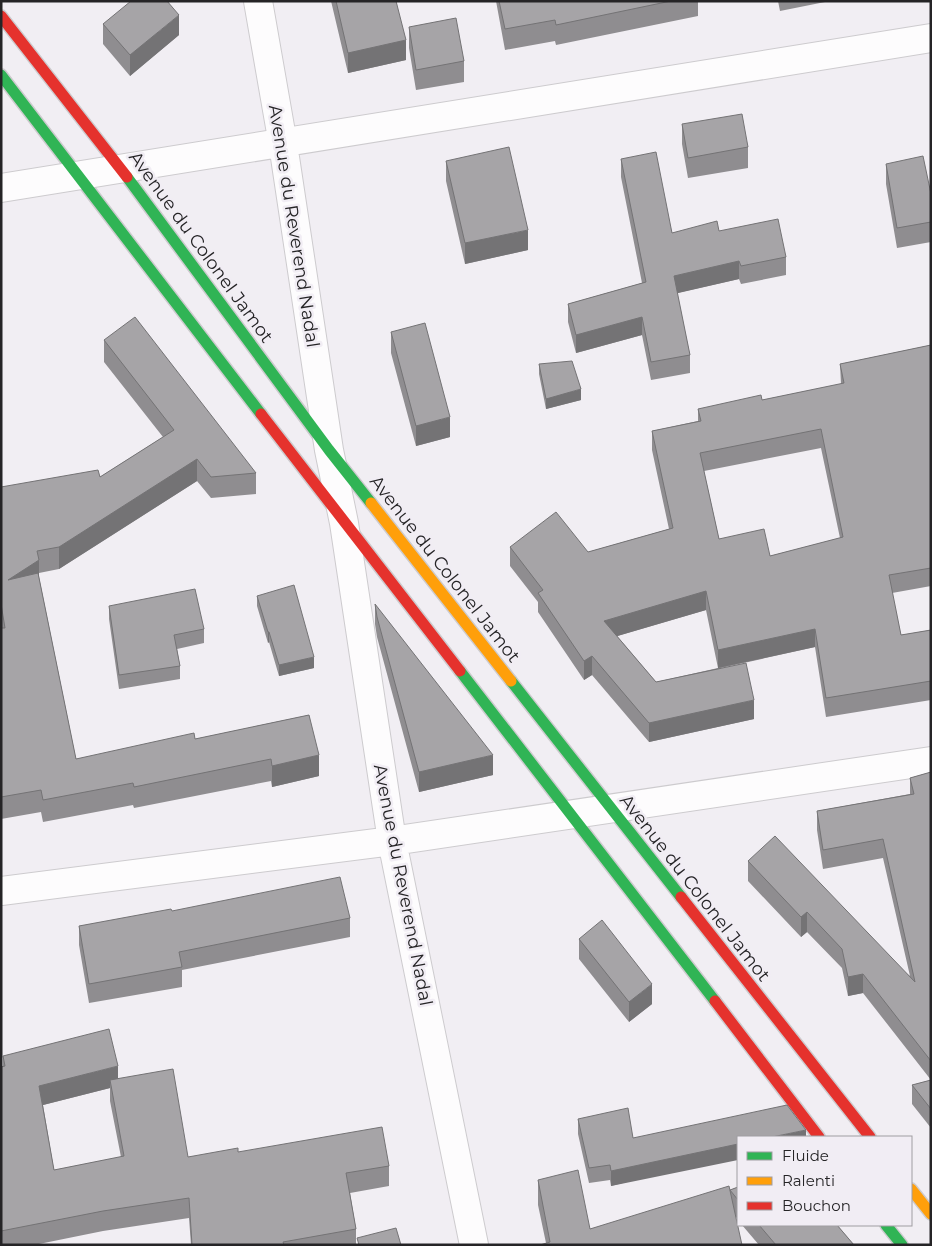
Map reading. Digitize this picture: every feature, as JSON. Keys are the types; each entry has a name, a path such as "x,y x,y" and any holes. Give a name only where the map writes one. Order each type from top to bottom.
{"main road":[{"name":"Avenue du Colonel Jamot","path":"1,16 121,168 329,450 869,1136"},
{"path":"1,75 344,523 573,816 818,1136"},
{"path":"912,1190 931,1214"},
{"path":"887,1226 902,1245"}],"street":[{"name":"Avenue du Reverend Nadal","path":"258,1 283,144 329,450 344,523 392,841 474,1245"},
{"path":"1,188 931,38"},
{"path":"1,891 573,816 931,761"}],"building":[{"path":"131,1 167,1 179,15 130,55 103,24"},
{"path":"336,1 396,1 406,40 348,53"},
{"path":"499,1 671,1 556,25 555,20 505,29"},
{"path":"456,18 464,61 416,70 409,27"},
{"path":"742,114 748,147 688,158 682,124"},
{"path":"509,147 528,230 465,243 446,161"},
{"path":"656,152 672,233 717,221 719,231 778,219 786,257 741,266 739,261 674,276 690,355 651,362 642,317 576,335 568,304 646,282 621,159"},
{"path":"923,156 931,194 931,222 897,228 886,164"},
{"path":"135,317 256,473 211,477 197,459 59,547 37,551 39,560 8,580 38,573 76,759 194,733 195,739 309,715 319,755 272,766 271,759 134,787 133,783 43,800 41,790 1,797 1,628 5,628 1,604 1,487 98,470 100,477 174,430 104,340"},
{"path":"425,323 450,417 416,426 391,332"},
{"path":"931,345 931,568 889,575 901,635 931,630 931,681 826,698 815,629 718,650 706,591 604,621 656,682 746,663 754,700 649,723 592,656 584,661 538,593 543,590 510,547 556,512 588,552 673,528 652,431 701,421 698,409 761,395 762,400 844,383 840,364","holes":["821,429 843,537 770,556 764,529 719,539 700,453"]},
{"path":"572,361 581,389 546,399 539,364"},
{"path":"294,585 314,657 279,665 257,596"},
{"path":"195,589 204,629 174,635 180,666 119,675 109,606"},
{"path":"375,604 493,755 419,772"},
{"path":"931,772 931,1061 863,974 848,977 842,949 807,912 801,917 748,861 775,836 915,982 883,839 823,850 817,811 914,794 910,778"},
{"path":"340,877 350,918 179,952 182,967 89,984 79,926 171,909 172,911"},
{"path":"602,920 652,984 629,1002 579,939"},
{"path":"109,1029 118,1066 39,1086 54,1170 124,1156 110,1080 173,1069 188,1157 238,1148 238,1152 382,1127 389,1166 346,1173 356,1229 283,1242 284,1245 192,1245 189,1198 103,1211 1,1231 1,1067 5,1066 3,1056"},
{"path":"931,1080 931,1109 912,1085"},
{"path":"787,1105 806,1130 777,1136 737,1136 737,1144 611,1171 610,1165 589,1168 578,1119 628,1108 633,1138"},
{"path":"578,1170 590,1229 729,1186 742,1245 540,1245 550,1242 538,1180"},
{"path":"737,1187 737,1199 730,1190"},
{"path":"760,1226 838,1226 854,1245 776,1245"},
{"path":"396,1228 401,1245 359,1245 357,1238"}],"traffic: fast":[{"path":"1,75 261,414"},
{"path":"127,177 329,450 371,503"},
{"path":"460,671 715,1001"},
{"path":"511,681 681,897"},
{"path":"887,1226 902,1245"}],"traffic: slow":[{"path":"371,503 511,681"},
{"path":"912,1190 931,1214"}],"traffic: jam":[{"path":"1,16 127,177"},
{"path":"261,414 460,671"},
{"path":"681,897 869,1136"},
{"path":"715,1001 818,1136"}]}
